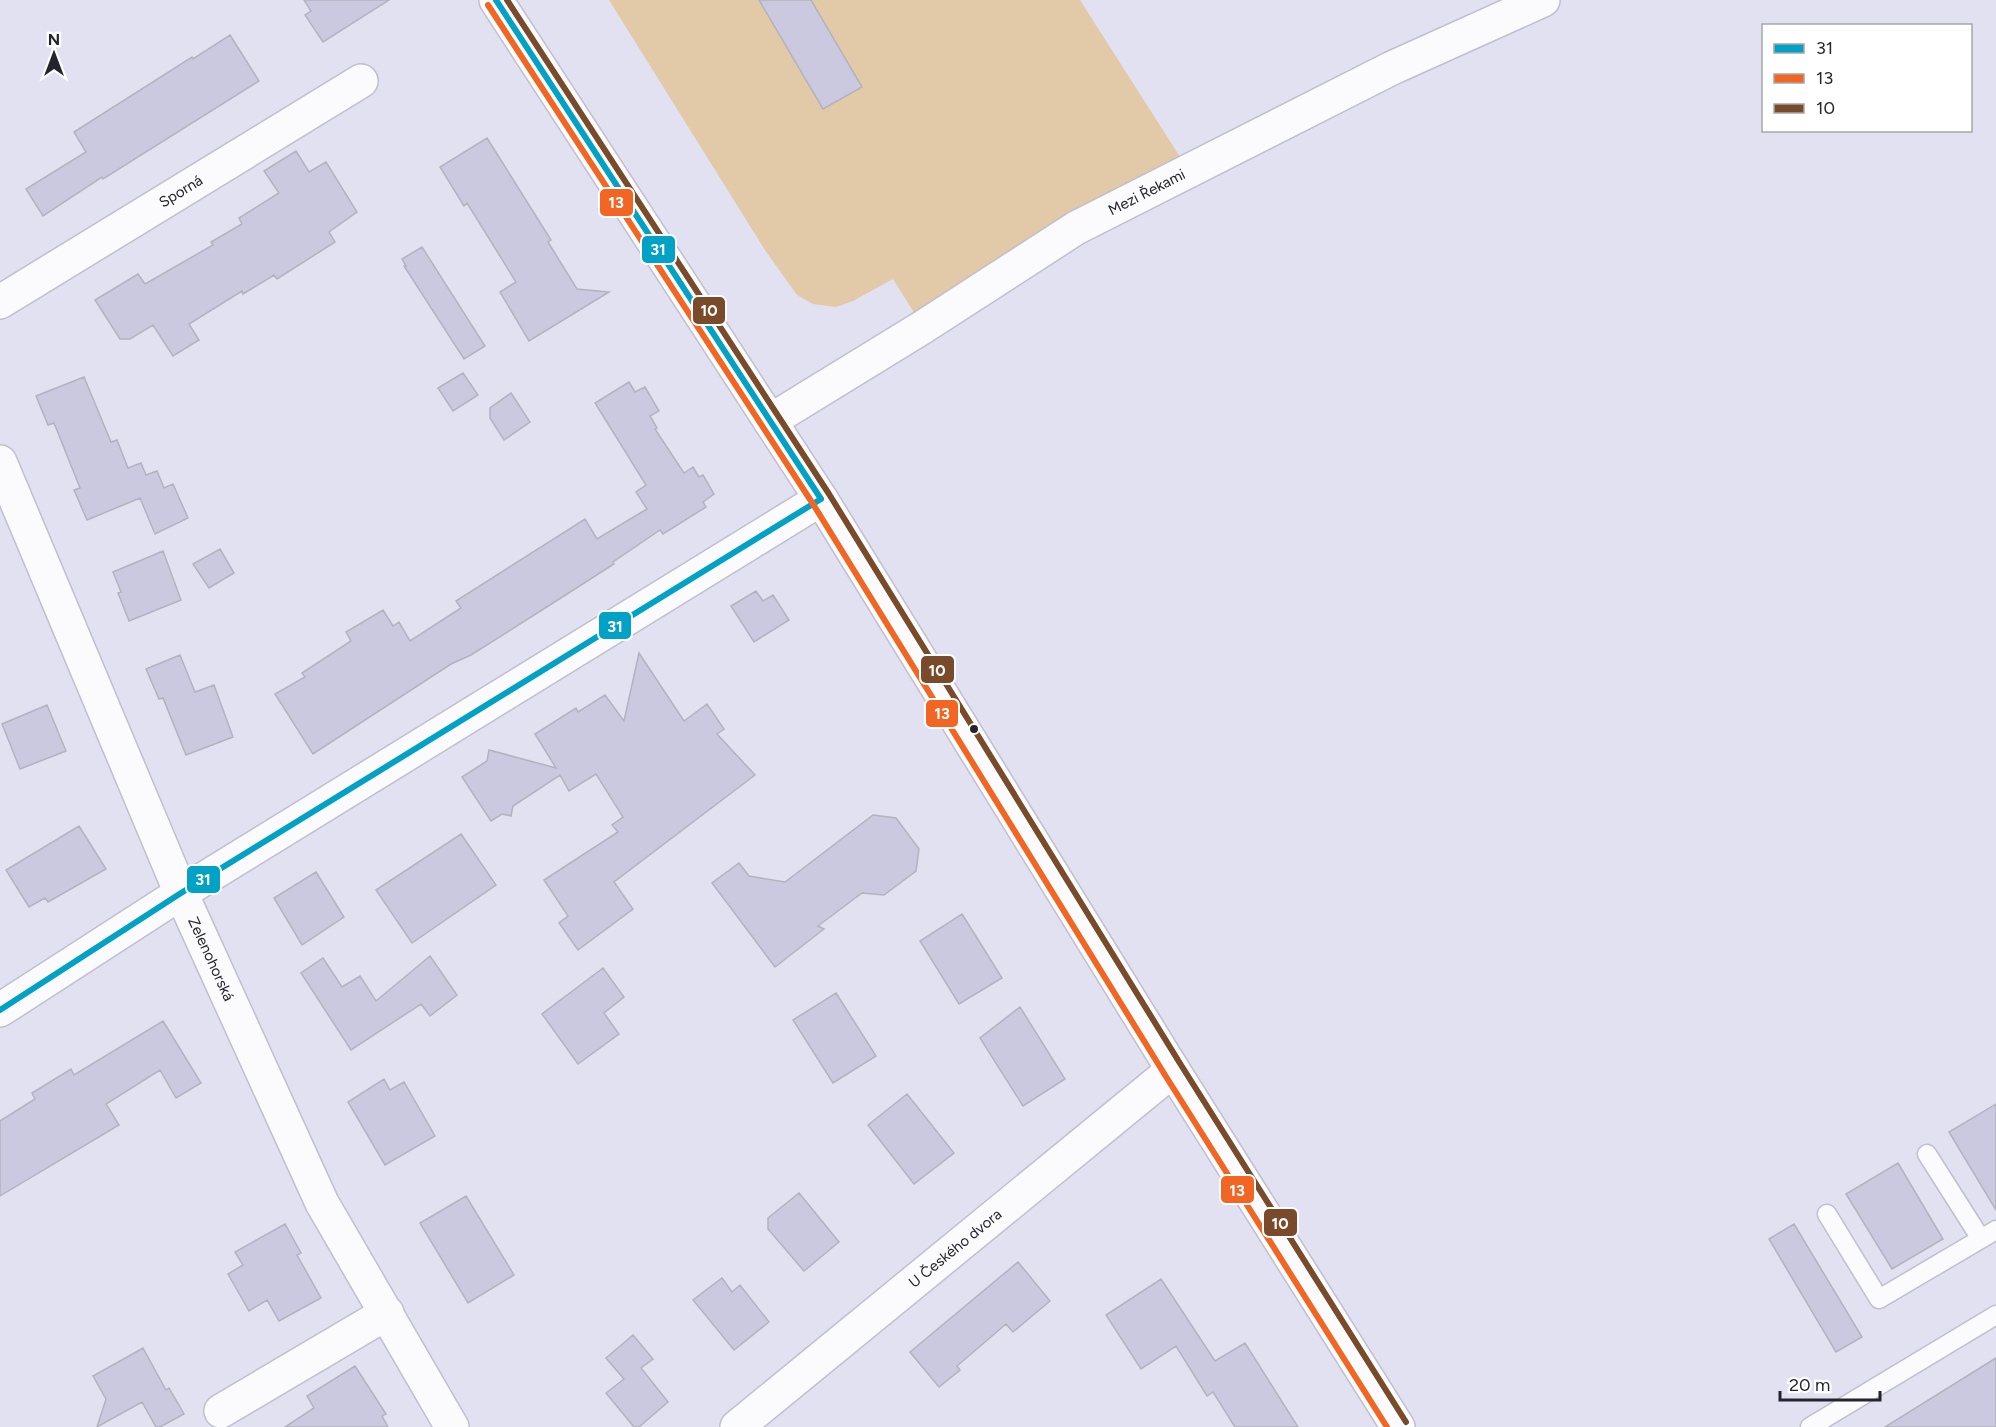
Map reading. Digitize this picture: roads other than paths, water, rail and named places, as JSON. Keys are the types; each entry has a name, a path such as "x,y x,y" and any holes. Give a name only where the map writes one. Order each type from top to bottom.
{"street":[{"path":"496,0 820,499 1173,1070 1398,1427"},
{"name":"Mezi Řekami","path":"770,421 923,327 1076,228 1392,68 1543,0"},
{"name":"Sporná","path":"0,302 361,81"},
{"name":"Zelenohorská","path":"0,462 181,893 322,1203 452,1427"},
{"path":"0,1010 181,893 820,499"},
{"name":"U Českého dvora","path":"737,1427 1173,1070"},
{"path":"221,1411 387,1313"}],"lane":[{"path":"1827,1214 1879,1299 1988,1235 1927,1154"},
{"path":"1810,1427 1996,1315"}]}
